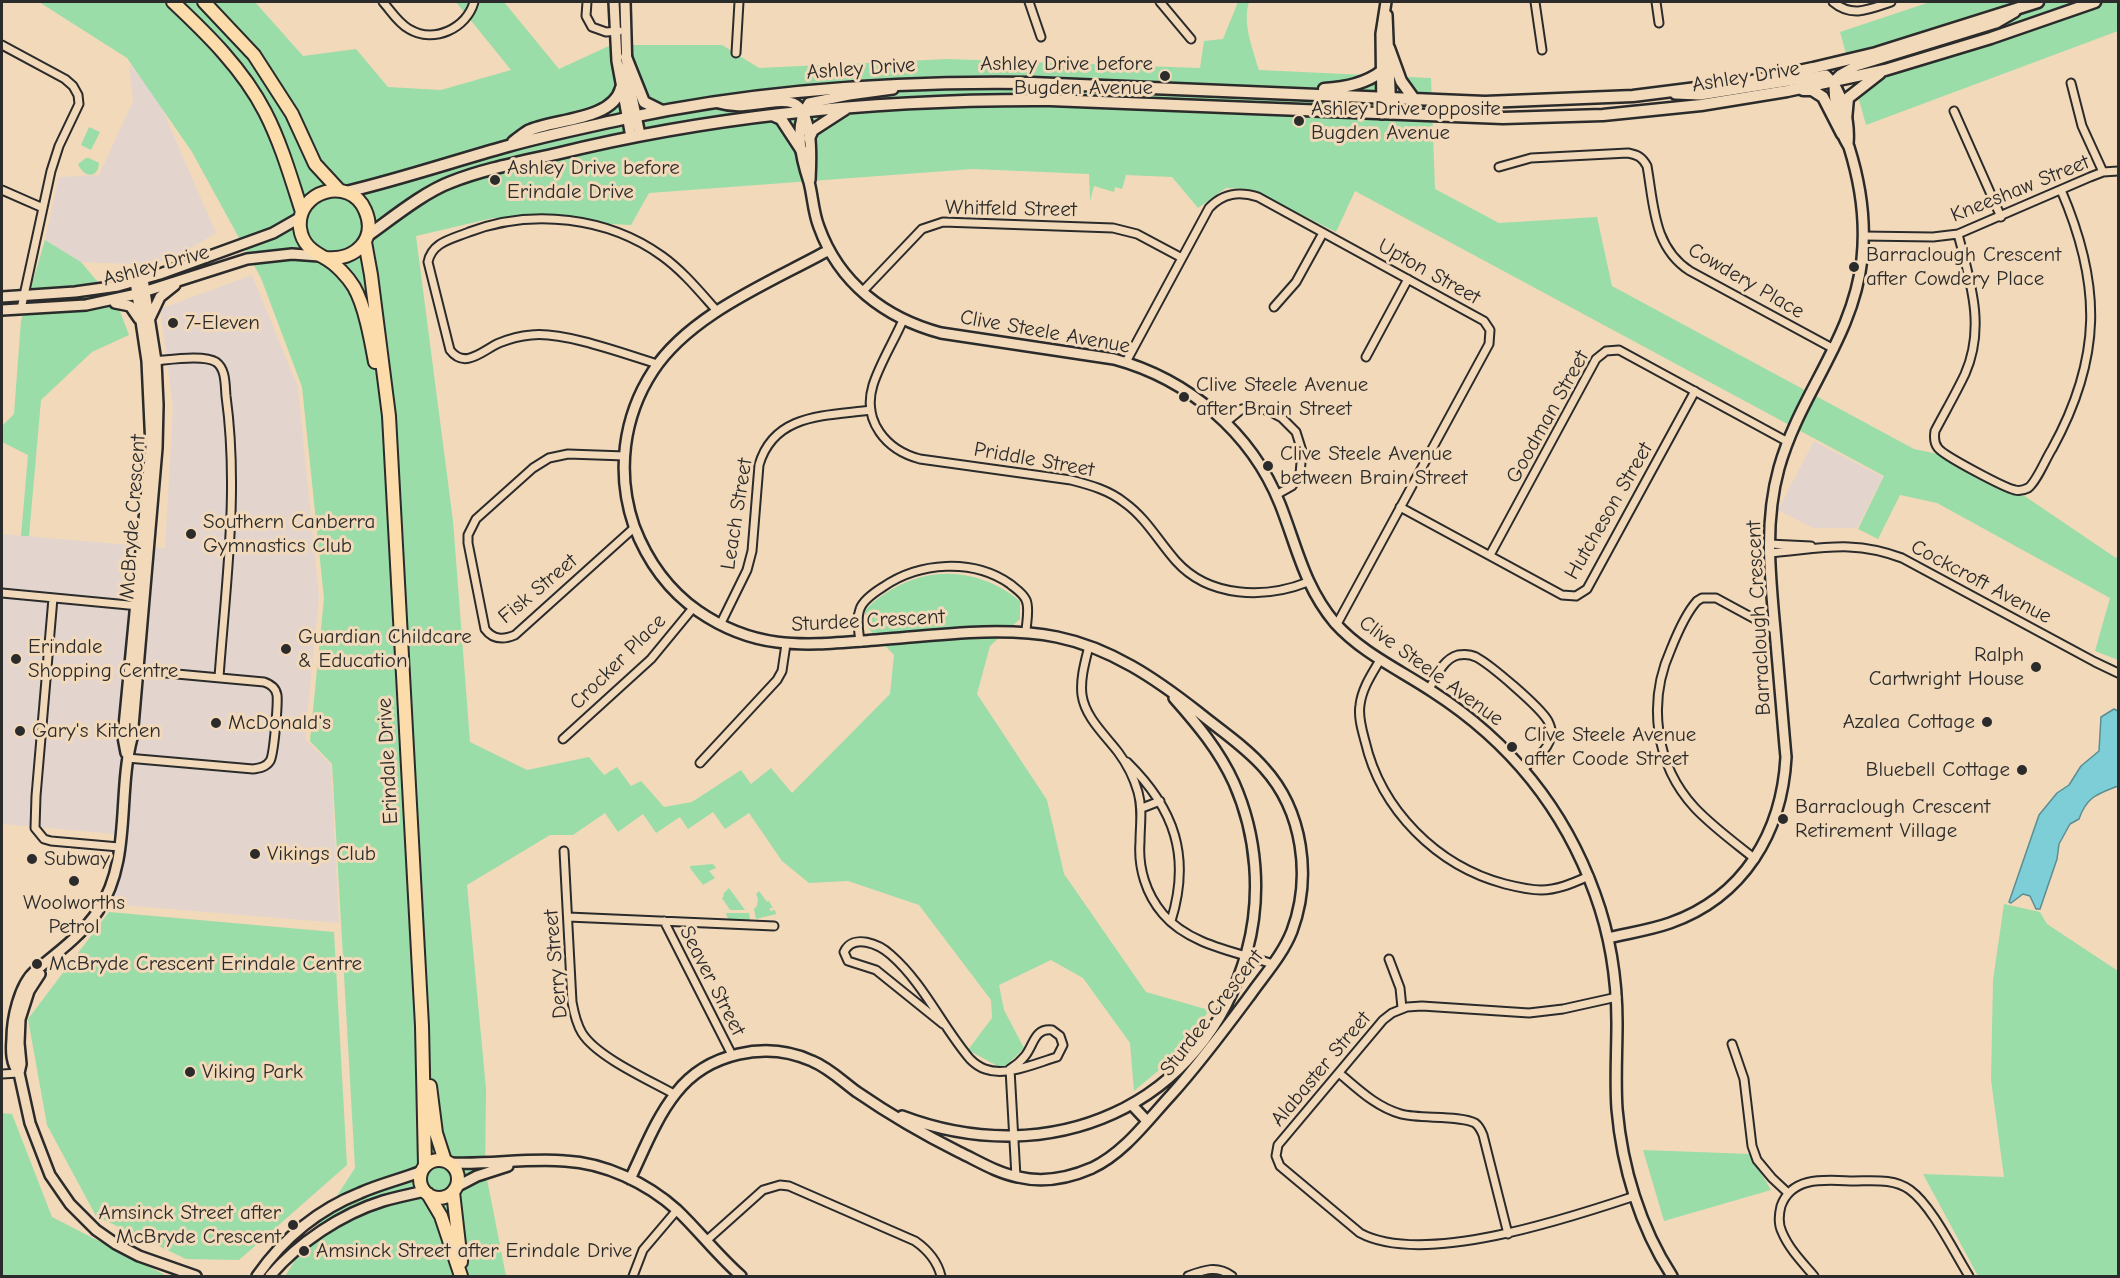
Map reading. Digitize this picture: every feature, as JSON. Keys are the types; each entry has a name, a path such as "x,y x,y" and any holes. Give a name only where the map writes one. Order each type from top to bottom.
{"main road":[{"path":"173,2 212,40 255,94 280,146 301,214 302,235 306,244 323,257 345,257 354,253 366,239 368,216 363,205 356,197 343,191 315,164 292,114 254,56 204,2"},
{"name":"Ashley Drive","path":"573,126 819,90 923,83 1032,83 1485,102 1656,94 1752,81 1876,53 2038,2"},
{"name":"Ashley Drive","path":"366,239 428,193 452,181 578,148 769,114 852,105 1010,99 1503,118 1584,116 1701,105 1787,91 1885,70 1991,38 2095,2"},
{"path":"1389,48 1403,85 1414,99"},
{"path":"626,57 644,102 664,112"},
{"path":"1846,120 1848,98 1885,70"},
{"path":"1270,93 1284,87 1328,89 1348,86 1372,78 1382,71"},
{"path":"301,214 310,200 327,191 343,191 374,185 573,126 581,119 605,107 617,97 621,88"},
{"path":"1787,91 1812,90 1823,97 1845,139"},
{"path":"809,138 813,130 852,105"},
{"path":"769,114 781,119 802,150"},
{"name":"Erindale Drive","path":"366,239 389,416 422,1026 423,1168 420,1181 441,1216 462,1276"},
{"name":"Erindale Drive","path":"323,257 346,276 360,302 373,351 391,458"},
{"name":"Erindale Drive","path":"422,1026 436,1133 447,1162 454,1167 458,1177 454,1190 462,1276"},
{"path":"423,1168 434,1161 447,1162"},
{"path":"426,1193 438,1198 454,1190"}],"street":[{"path":"383,2 410,30 432,34 452,29 461,23 474,2"},
{"path":"587,2 586,16 592,27 598,30 625,31"},
{"path":"614,2 614,31 621,88 632,117"},
{"path":"625,2 626,57 636,136"},
{"path":"736,53 739,2"},
{"path":"1029,2 1041,37"},
{"path":"1160,2 1191,39"},
{"path":"1535,2 1542,50"},
{"path":"1656,2 1659,23"},
{"path":"1833,2 1843,9 1856,12 1891,2"},
{"path":"1386,3 1389,48 1386,114"},
{"path":"1386,3 1381,34 1382,71 1386,98"},
{"path":"1656,94 1700,95 1826,75 1834,81 1856,66 1996,23 2023,7"},
{"path":"2,45 65,79 74,86 78,94 78,109 59,146 51,171 21,309"},
{"name":"Barraclough Crescent","path":"1834,81 1849,133 1845,139"},
{"name":"Barraclough Crescent","path":"1608,938 1671,922 1698,910 1730,887 1755,859 1772,827 1785,780 1786,757 1769,549 1773,495 1788,442 1850,315 1862,258 1860,195 1834,97 1834,81"},
{"path":"719,103 733,107 786,101 795,103 803,111 809,103 923,83"},
{"path":"2071,83 2082,126 2103,172"},
{"name":"Clive Steele Avenue","path":"803,111 808,124 810,186"},
{"name":"Clive Steele Avenue","path":"803,111 800,125 803,165 816,217 829,250 843,272 862,292 881,308 903,320 941,333 1089,354 1126,362 1179,386 1193,395 1226,422 1261,466 1276,495 1308,582 1337,624 1357,644 1429,689 1480,726 1523,769 1569,834 1589,876 1608,938 1617,998 1617,1111 1622,1146 1635,1196 1652,1240 1672,1276"},
{"path":"1954,111 2001,217"},
{"name":"Cowdery Place","path":"1499,167 1532,158 1628,153 1637,155 1647,166 1661,239 1673,257 1690,271 1834,349"},
{"name":"Kneeshaw Street","path":"1863,236 1933,237 1958,234 2103,172 2118,171"},
{"path":"2,190 42,208"},
{"path":"1958,234 1976,312 1976,332 1965,373 1935,431 1935,442 1938,448 1952,458 2009,489 2022,490 2032,485 2060,434 2083,374 2089,344 2091,298 2087,268 2075,223 2061,190"},
{"name":"Upton Street","path":"1126,362 1209,208 1216,201 1236,193 1258,197 1484,321 1490,330 1491,337 1337,624"},
{"name":"Ashley Drive","path":"2,297 118,286 273,233 301,214"},
{"path":"657,364 546,334 516,337 493,346 477,357 459,358 450,350 428,262 430,253 440,243 504,222 544,219 570,220 596,225 636,240 664,257 717,311"},
{"name":"Whitfeld Street","path":"862,292 922,229 943,222 1113,228 1137,234 1182,258"},
{"path":"1274,307 1296,282 1323,233"},
{"name":"Sturdee Crescent","path":"630,1179 674,1094 699,1071 732,1055 771,1051 800,1056 825,1067 851,1088 915,1129 992,1169 1016,1177 1055,1179 1093,1168 1115,1153 1200,1063 1282,952 1299,907 1302,884 1301,849 1288,804 1277,785 1263,766 1236,743 1177,696 1132,666 1089,646 1026,633 988,633 815,645 786,644 752,637 720,625 693,608 661,576 647,555 635,527 626,492 625,456 631,414 641,391 657,364 676,342 717,311 829,250"},
{"name":"Ashley Drive","path":"2,310 98,302 141,293 258,258 292,254 323,257"},
{"path":"211,255 224,268"},
{"path":"1366,357 1408,279"},
{"name":"McBryde Crescent","path":"139,280 142,326 152,361"},
{"path":"150,319 160,297 182,281"},
{"name":"McBryde Crescent","path":"141,293 150,319 154,440 134,670 123,737 127,758 114,880 97,914 41,968 34,971 28,982 15,1008 13,1066 19,1073 26,1107 40,1151 56,1185 70,1204 96,1230 116,1244 139,1256 192,1276"},
{"path":"98,302 108,304 119,302 130,306 142,326"},
{"path":"871,410 873,384 903,320"},
{"name":"Goodman Street","path":"1490,555 1599,355 1606,351 1619,350 1788,442"},
{"path":"152,361 204,358 216,362 223,371 229,418 233,493 219,677"},
{"name":"Hutcheson Street","path":"1400,507 1562,595 1576,596 1584,593 1695,391"},
{"path":"1226,422 1242,409 1254,407 1282,418 1296,432 1302,451 1300,474 1292,486 1276,495"},
{"name":"Priddle Street","path":"871,410 876,428 884,439 913,457 1071,480 1109,492 1140,516 1177,563 1206,583 1233,591 1252,593 1281,591 1308,582"},
{"name":"Leach Street","path":"720,625 747,570 752,551 759,465 762,453 770,441 786,427 800,421 871,410"},
{"name":"Fisk Street","path":"625,456 568,454 549,458 537,464 476,519 468,535 468,543 485,629 498,639 515,634 635,527"},
{"name":"Cockcroft Avenue","path":"1769,549 1866,547 1902,558 2118,673"},
{"path":"860,642 858,618 860,609 870,597 891,581 908,573 935,567 973,569 1007,582 1026,598 1028,605 1026,633"},
{"path":"2,593 140,606"},
{"path":"53,598 35,828 44,839 51,841 119,847"},
{"path":"1755,859 1712,825 1679,787 1664,755 1658,732 1656,709 1665,663 1674,640 1697,601 1702,598 1716,598 1775,630"},
{"name":"Crocker Place","path":"563,738 651,659 693,608"},
{"path":"700,763 777,680 782,671 786,644"},
{"path":"1089,646 1081,684 1086,710 1119,754 1137,771 1160,801 1172,825 1179,853 1179,883 1171,921"},
{"path":"1429,689 1444,664 1449,659 1462,654 1476,657 1520,692 1547,719 1551,727 1548,745 1523,769"},
{"path":"1380,660 1362,693 1359,711 1362,730 1367,753 1383,788 1396,810 1413,830 1456,864 1495,881 1523,888 1552,890 1589,876"},
{"path":"127,758 253,769 267,764 272,755 277,701 274,689 264,682 134,670"},
{"name":"Sturdee Crescent","path":"888,1112 947,1131 973,1135 1014,1137 1063,1131 1087,1124 1132,1105 1168,1079 1190,1059 1208,1037 1231,996 1246,955 1254,921 1254,851 1241,800 1221,758 1195,723 1161,686"},
{"path":"1221,758 1236,743"},
{"path":"1119,754 1131,775 1142,808 1139,847 1143,875 1154,901 1171,921 1199,940 1273,964"},
{"path":"1142,808 1160,801"},
{"name":"Derry Street","path":"564,851 574,1017 591,1044 604,1054 674,1094"},
{"name":"Seaver Street","path":"568,917 774,926"},
{"name":"Seaver Street","path":"664,921 732,1055"},
{"path":"943,1024 876,970 848,962 844,952 847,946 860,941 874,945 891,955 974,1063 988,1070 1010,1069 1024,1067 1057,1057 1062,1049 1060,1036 1052,1030 1040,1032 1034,1038 1024,1058 1010,1069"},
{"path":"1389,959 1400,987 1402,1008"},
{"name":"Alabaster Street","path":"1617,998 1605,998 1563,1009 1529,1013 1422,1006 1402,1008 1383,1020 1278,1145 1276,1156 1280,1166 1360,1233 1377,1241 1397,1244 1429,1243 1508,1234 1543,1226 1635,1196"},
{"path":"1732,1044 1744,1079 1752,1146 1761,1166 1788,1193"},
{"path":"1010,1069 1016,1177"},
{"path":"2,1074 19,1073"},
{"path":"1339,1073 1373,1101 1386,1108 1407,1115 1469,1121 1479,1127 1508,1234"},
{"path":"1132,1105 1147,1121"},
{"path":"454,1190 477,1176 528,1161"},
{"path":"447,1162 476,1165 568,1161 585,1164 630,1179 649,1189 677,1210 741,1276"},
{"path":"257,1276 278,1249 302,1226 325,1210 362,1192 423,1168"},
{"path":"1814,1276 1781,1232 1779,1215 1788,1193 1800,1185 1815,1180 1882,1181 1905,1186 1926,1205 1969,1276"},
{"path":"705,1241 763,1190 771,1186 789,1186 915,1241 934,1258 941,1276"},
{"path":"272,1275 300,1248 333,1224 382,1202 426,1193"},
{"path":"633,1276 643,1250 677,1210"},
{"path":"1188,1276 1211,1269 1225,1271 1232,1276"}],"shaded area":[{"path":"129,64 146,83 161,106 216,233 186,251 153,265 81,262 45,240 59,177 99,175 133,101"},
{"path":"252,275 298,387 319,597 305,739 331,765 339,923 109,904 115,834 2,824 2,534 165,548 173,407 160,309"},
{"path":"1814,441 1883,477 1857,528 1813,528 1778,510"}],"green space":[{"path":"39,2 255,2 303,56 356,49 388,87 441,90 511,70 456,2 504,2 559,69 611,45 722,45 759,68 948,59 1200,68 1204,41 1223,39 1238,2 1249,2 1248,27 1259,70 1431,78 1435,189 1499,223 1597,217 1612,286 1914,449 1938,454 2026,497 2116,558 2118,556 2118,660 2095,651 2110,598 1937,503 1900,495 1878,539 1858,529 1884,476 1355,191 1336,232 1249,189 1226,188 1198,208 1172,177 1126,175 1122,189 1115,187 1114,192 1094,186 1090,201 1089,174 973,169 649,193 631,225 493,218 416,236 453,521 470,742 527,770 589,757 604,775 617,767 631,786 641,781 664,807 692,802 741,770 751,784 771,768 792,793 890,694 894,655 866,626 865,610 901,584 921,577 941,574 981,579 1001,588 1020,601 1020,619 990,646 977,694 1047,800 1064,874 1146,992 1209,1010 1183,1050 1134,1091 1130,1043 1083,978 1051,960 999,985 1004,1010 1024,1048 1003,1069 968,1050 992,1018 991,1000 919,905 848,881 809,883 782,861 749,813 725,829 713,812 688,829 680,817 656,833 643,814 618,832 605,813 573,835 550,835 467,885 486,1089 485,1169 506,1276 285,1276 355,1168 332,764 310,741 324,598 302,387 261,278 192,152 127,58"},
{"path":"1930,2 2118,2 2118,31 1866,125 1840,32"},
{"path":"89,127 100,132 91,150 81,145"},
{"path":"86,158 99,163 96,172 90,175 83,172 78,164"},
{"path":"45,240 81,262 118,306 129,335 92,352 41,400 29,536 21,536 28,455 2,442 2,426 14,414 21,321"},
{"path":"713,864 716,868 709,871 715,878 703,885 690,868 690,866"},
{"path":"729,888 745,910 730,910 722,898"},
{"path":"759,891 773,908 770,908 770,911 775,910 776,914 756,919 754,909 757,906 756,894"},
{"path":"2004,904 2040,912 2047,924 2118,971 2118,1276 1978,1276 1923,1174 2004,1177 1991,1080 1993,980"},
{"name":"Viking Park","path":"109,912 334,932 347,1165 239,1260 186,1259 96,1216 47,1125 28,1019"},
{"path":"726,913 749,913 750,920 728,919"},
{"path":"2,1113 12,1114 52,1217 167,1276 2,1276"},
{"path":"1643,1150 1750,1154 1771,1190 1664,1221"}],"water":[{"path":"2114,709 2118,711 2118,786 2094,797 2086,805 2079,819 2070,824 2059,844 2057,859 2040,909 2036,909 2030,896 2023,894 2011,903 2009,902 2039,815 2057,793 2069,785 2081,766 2099,751 2101,717"}],"place":[{"name":"Ashley Drive before Bugden Avenue","path":"1165,76"},
{"name":"Ashley Drive opposite Bugden Avenue","path":"1299,121"},
{"name":"Ashley Drive before Erindale Drive","path":"495,180"},
{"name":"Barraclough Crescent after Cowdery Place","path":"1854,267"},
{"name":"7-Eleven","path":"173,323"},
{"name":"Clive Steele Avenue after Brain Street","path":"1184,397"},
{"name":"Clive Steele Avenue between Brain Street","path":"1268,466"},
{"name":"Southern Canberra Gymnastics Club","path":"191,534"},
{"name":"Guardian Childcare & Education","path":"286,649"},
{"name":"Erindale Shopping Centre","path":"16,659"},
{"name":"Ralph Cartwright House","path":"2036,667"},
{"name":"Azalea Cottage","path":"1987,722"},
{"name":"McDonald's","path":"216,723"},
{"name":"Gary's Kitchen","path":"20,731"},
{"name":"Clive Steele Avenue after Coode Street","path":"1512,747"},
{"name":"Bluebell Cottage","path":"2022,770"},
{"name":"Barraclough Crescent Retirement Village","path":"1783,819"},
{"name":"Vikings Club","path":"255,854"},
{"name":"Subway","path":"32,859"},
{"name":"Woolworths Petrol","path":"74,881"},
{"name":"McBryde Crescent Erindale Centre","path":"37,964"},
{"name":"Viking Park","path":"190,1072"},
{"name":"Amsinck Street after McBryde Crescent","path":"293,1225"},
{"name":"Amsinck Street after Erindale Drive","path":"304,1251"}]}
